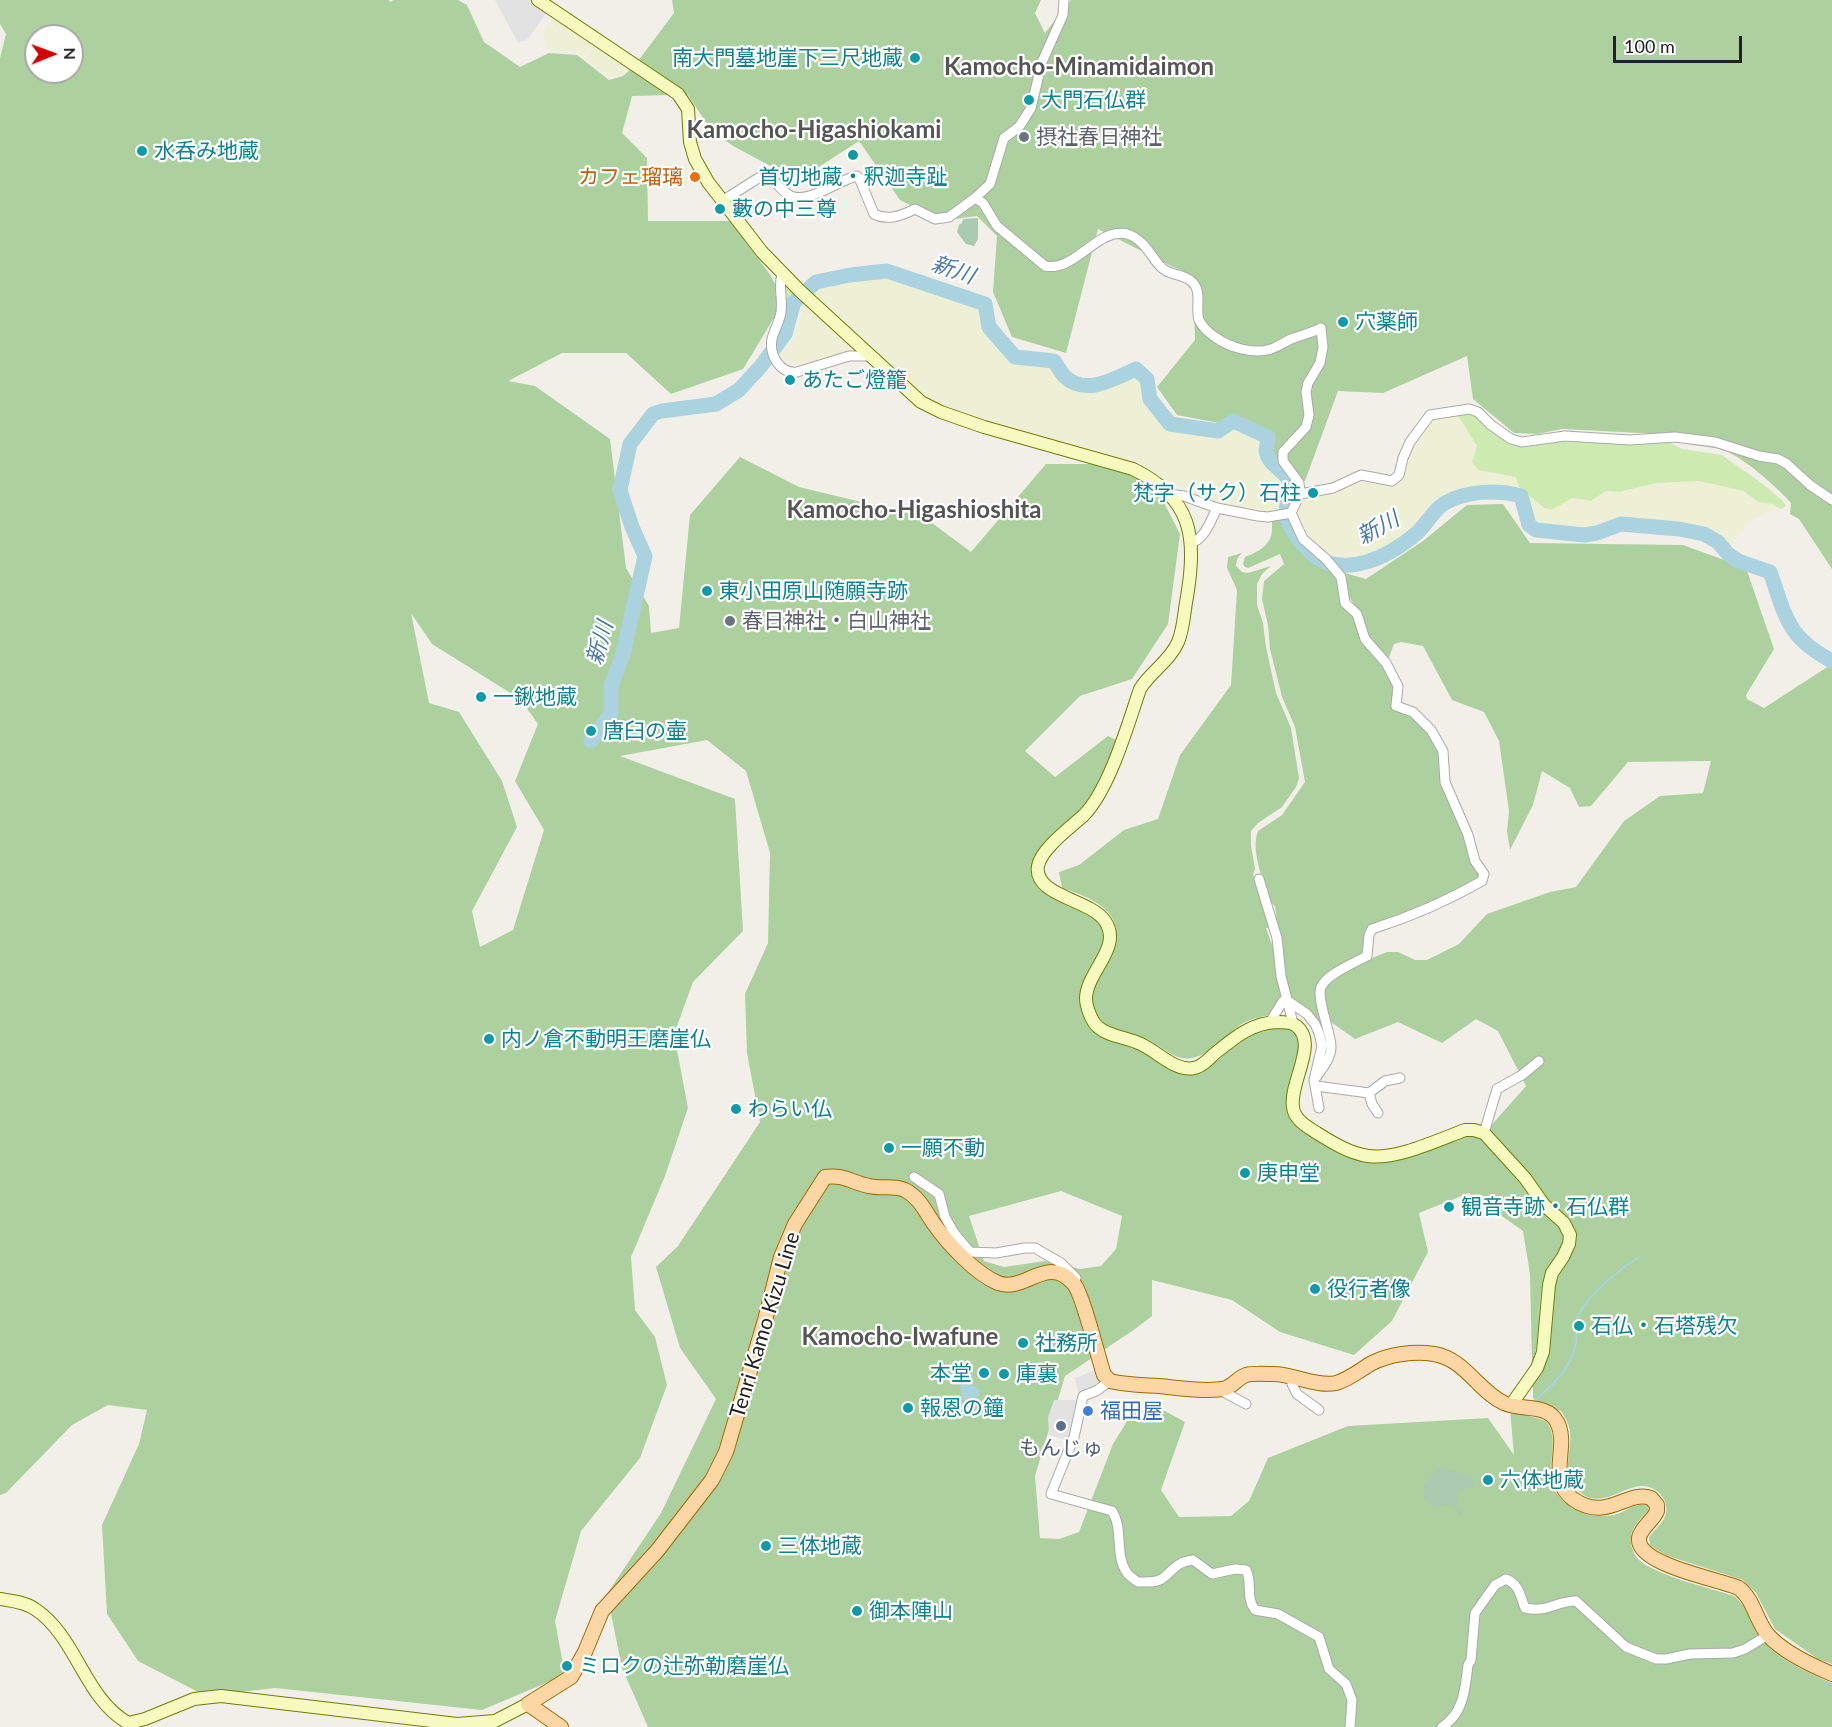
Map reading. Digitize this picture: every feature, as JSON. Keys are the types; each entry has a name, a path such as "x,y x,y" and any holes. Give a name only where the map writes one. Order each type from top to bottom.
{"main road":[{"path":"538,0 678,94 688,109 692,152 708,182 762,252 809,300 921,402 940,412 984,427 1133,469 1151,478 1182,510 1191,543 1189,584 1178,642 1140,689 1119,749 1096,797 1086,813 1045,853 1038,866 1040,877 1046,887 1090,907 1100,914 1107,924 1110,942 1105,956 1091,977 1086,1000 1089,1012 1097,1026 1113,1035 1150,1048 1173,1064 1195,1068 1239,1034 1257,1025 1270,1022 1293,1023 1302,1031 1306,1040 1293,1108 1299,1120 1338,1147 1368,1156 1386,1156 1465,1130 1484,1133 1525,1178 1544,1205 1564,1223 1570,1235 1569,1244 1552,1273 1549,1285 1543,1352 1537,1368 1511,1405"},
{"name":"Tenri Kamo Kizu Line","path":"528,1704 571,1677 585,1652 602,1611 657,1551 712,1479 726,1452 762,1332 781,1257 795,1224 825,1177 838,1175 871,1187 903,1189 920,1200 935,1225 952,1246 980,1272 999,1283 1012,1285 1039,1274 1052,1272 1064,1275 1076,1286"},
{"path":"1076,1286 1104,1375 1110,1381 1218,1389 1229,1388 1246,1375 1274,1374 1322,1383 1335,1383 1374,1362 1398,1355 1420,1353 1437,1355 1453,1361 1468,1372 1493,1397 1511,1405 1551,1413 1556,1420 1561,1438 1559,1477 1569,1495 1580,1502 1599,1507 1617,1505 1638,1496 1651,1498 1657,1505 1657,1511 1641,1533 1639,1542 1644,1552 1661,1563 1739,1588 1748,1598 1768,1635 1814,1667 1832,1674"},
{"path":"0,1599 36,1609 51,1623 102,1701 116,1716 128,1723 145,1719 194,1699 221,1696 457,1724 495,1721 528,1704 561,1727"}],"street":[{"path":"722,201 760,177 773,179 788,194 797,198 814,195 847,177 857,176 874,214 880,217 896,218 915,209 935,219 950,218 990,184 1004,138 1019,127 1031,108 1042,62 1063,15 1064,0"},
{"path":"975,198 983,203 997,226 1044,266 1060,265 1107,237 1128,234 1140,241 1164,270 1191,281 1197,290 1200,321 1209,332 1233,346 1270,350 1293,338 1321,328 1323,347 1320,363 1308,383 1306,392 1309,415 1306,427 1283,452 1283,461 1299,483 1300,494 1291,513"},
{"path":"782,274 779,285 782,310 771,340 775,359 784,370 791,373 849,356 869,356"},
{"path":"1300,494 1333,488 1361,475 1392,481 1399,475 1410,442 1430,416 1468,409 1478,412 1491,425 1512,439 1522,442 1565,435 1630,440 1675,437 1715,442 1759,456 1778,459 1832,500"},
{"path":"1169,494 1184,496 1217,508 1258,516 1291,513"},
{"path":"1191,543 1197,541 1209,526 1217,508"},
{"path":"1291,513 1304,539 1341,577 1345,603 1357,615 1365,639 1386,663 1398,686 1396,706 1413,712 1431,730 1443,751 1445,782 1468,835 1475,861 1484,874 1482,881 1464,891 1372,929 1369,935 1367,956 1328,980 1320,988 1331,1048 1326,1064 1315,1083"},
{"path":"1259,879 1277,938 1281,976 1293,1023"},
{"path":"1270,1022 1283,1001 1288,1000"},
{"path":"1288,1000 1307,1014 1319,1034 1322,1046 1315,1083 1319,1108"},
{"path":"1484,1133 1497,1089 1522,1075 1539,1061"},
{"path":"1315,1083 1369,1093 1385,1081 1400,1078"},
{"path":"1369,1093 1378,1113"},
{"path":"914,1177 939,1194 945,1217 954,1233 970,1252 996,1253 1035,1248 1061,1263 1076,1278 1076,1286"},
{"path":"1294,1376 1292,1384 1297,1394 1318,1410"},
{"path":"1110,1381 1096,1391 1083,1396 1074,1437 1051,1494 1112,1511 1117,1520 1120,1551 1127,1572 1138,1582 1162,1579 1183,1561 1193,1560 1212,1574 1235,1569 1246,1570 1250,1576 1250,1603 1255,1610 1278,1614 1319,1637 1329,1669 1346,1684 1352,1700 1350,1727"},
{"path":"1218,1389 1246,1404"},
{"path":"1442,1727 1457,1713 1462,1703 1468,1665 1471,1660 1476,1613 1495,1585 1506,1580 1516,1584 1525,1608 1543,1610 1567,1601 1576,1601 1626,1647 1656,1659 1690,1654 1733,1653 1745,1649 1768,1635"}],"green space":[{"path":"0,0 388,0 391,2 393,0 458,0 467,5 484,42 520,67 549,53 577,55 609,80 623,76 631,69 669,95 632,96 622,133 647,158 648,221 730,221 771,276 777,288 777,313 743,369 671,394 626,353 562,353 508,381 535,386 610,439 626,568 649,606 651,633 679,628 690,515 740,457 799,487 924,517 971,552 1046,464 1093,464 1131,475 1148,483 1159,493 1180,534 1168,624 1132,679 1080,696 1025,751 1055,777 1108,736 1116,740 1093,792 1076,814 1042,847 1033,864 1032,877 1037,887 1086,912 1103,929 1102,949 1084,980 1080,992 1081,1005 1089,1026 1101,1037 1135,1047 1172,1070 1186,1073 1210,1066 1258,1030 1272,1027 1288,1028 1296,1034 1298,1043 1288,1099 1289,1112 1294,1124 1302,1131 1346,1157 1374,1161 1402,1157 1464,1136 1478,1137 1524,1185 1541,1211 1561,1228 1564,1242 1543,1283 1537,1344 1532,1363 1530,1274 1523,1231 1469,1193 1419,1213 1428,1252 1392,1321 1354,1355 1280,1332 1232,1300 1152,1280 1152,1316 1065,1376 1035,1476 1040,1538 1059,1539 1079,1532 1113,1444 1134,1410 1165,1411 1185,1422 1161,1490 1179,1517 1231,1516 1249,1501 1268,1458 1348,1426 1488,1418 1514,1455 1510,1410 1546,1421 1552,1436 1551,1471 1554,1488 1572,1508 1589,1515 1608,1516 1635,1506 1647,1505 1649,1510 1635,1526 1631,1537 1632,1549 1638,1559 1657,1571 1734,1596 1746,1610 1762,1639 1774,1652 1832,1683 1832,1727 648,1727 622,1668 607,1594 661,1513 716,1399 680,1348 656,1267 678,1246 760,1122 747,1053 745,994 768,943 770,853 746,771 707,740 620,756 735,799 743,931 693,982 674,1034 688,1108 665,1176 631,1257 635,1310 655,1337 667,1385 640,1458 581,1531 555,1621 565,1675 482,1710 275,1688 206,1696 138,1661 107,1614 102,1525 139,1444 147,1410 108,1405 72,1425 6,1493 0,1495 0,58 6,34 0,24","holes":["411,613 432,644 520,699 538,724 515,781 544,830 513,930 480,947 472,911 517,827 502,781 459,712 429,703","1061,1191 1122,1216 1116,1249 1101,1266 1080,1269 1045,1261 1004,1267 984,1261 969,1216"]},
{"path":"672,0 1041,0 1035,13 1045,33 1071,0 1832,0 1832,494 1791,461 1726,441 1678,435 1562,429 1537,434 1514,433 1473,399 1467,356 1383,393 1338,391 1305,481 1269,458 1272,433 1177,415 1157,387 1195,340 1193,277 1098,229 1066,353 1012,337 993,292 997,236 977,216 940,221 900,200 859,141 805,176 778,170 733,146 711,130 688,95 638,61 674,13"},
{"path":"555,15 594,41 584,57 572,48 573,51 563,52 547,49 543,32 549,23 564,39 550,22"},
{"path":"595,42 630,64 623,75 612,77 596,68 585,58"},
{"path":"978,218 978,239 974,246 966,244 957,232 959,225 963,219"},
{"path":"895,271 943,290 979,298 991,310 995,329 1012,353 1021,358 1052,358 1080,384 1103,385 1134,374 1143,374 1147,378 1154,402 1174,425 1202,433 1219,434 1234,426 1263,431 1270,437 1271,460 1288,487 1288,496 1283,507 1276,514 1259,514 1221,506 1210,496 1172,484 1139,463 971,416 934,401 913,386 826,304 815,297 815,292 821,287 850,277"},
{"path":"783,282 803,300 789,340 778,349 779,333 786,309"},
{"path":"805,303 856,352 797,364 783,359 779,353 787,349 794,337"},
{"path":"1470,411 1509,441 1667,441 1682,449 1722,455 1764,485 1786,506 1781,509 1772,504 1758,502 1744,491 1699,481 1656,483 1619,492 1606,491 1591,501 1572,498 1552,510 1544,508 1519,487 1516,477 1478,470 1472,462 1477,446 1457,414"},
{"path":"1457,414 1477,446 1473,462 1494,474 1516,476 1519,487 1477,486 1447,495 1436,502 1413,528 1386,547 1366,556 1325,555 1308,539 1293,515 1303,498 1361,478 1396,482 1413,444 1433,416"},
{"path":"1678,441 1725,446 1789,466 1832,500 1832,569 1799,519 1790,514 1791,503 1758,472 1728,452"},
{"path":"1699,481 1744,491 1758,502 1772,504 1781,509 1763,514 1750,521 1730,546 1721,535 1713,530 1695,524 1673,521 1618,518 1595,527 1541,524 1534,516 1529,496 1544,508 1552,510 1572,498 1591,501 1606,491 1619,492 1656,483"},
{"path":"1503,504 1530,543 1683,545 1746,568 1774,649 1746,695 1747,699 1764,708 1832,664 1832,1664 1818,1659 1775,1629 1756,1593 1743,1580 1665,1555 1650,1546 1649,1537 1664,1519 1666,1513 1665,1502 1654,1489 1643,1486 1635,1487 1609,1496 1592,1498 1583,1494 1570,1480 1568,1423 1561,1411 1541,1405 1533,1398 1533,1382 1554,1286 1574,1245 1548,1202 1488,1129 1526,1086 1498,1031 1476,1019 1442,1043 1398,1022 1355,1039 1331,1022 1324,988 1354,965 1387,952 1398,952 1415,960 1427,960 1459,944 1487,914 1550,892 1576,887 1624,821 1660,796 1703,793 1711,761 1628,762 1591,806 1579,807 1570,788 1542,771 1533,805 1510,850 1507,831 1509,811 1499,741 1484,712 1452,700 1423,646 1401,642 1394,644 1388,660 1369,640 1362,615 1347,594 1341,572 1366,579 1423,541 1467,505"},
{"path":"1289,517 1338,576 1354,617 1395,687 1392,704 1396,711 1412,715 1434,737 1481,874 1480,877 1443,898 1368,928 1363,952 1321,981 1328,1043 1324,1057 1325,1043 1290,994 1282,963 1275,906 1271,903 1262,877 1256,848 1258,831 1282,815 1305,782 1295,727 1282,697 1270,649 1268,625 1262,599 1264,581 1284,564 1280,554 1248,568 1243,564 1245,557 1267,544 1271,535 1272,519"},
{"path":"1242,553 1237,559 1236,566 1242,572 1248,573 1271,566 1262,574 1257,584 1257,605 1263,623 1276,693 1291,728 1299,778 1296,787 1282,807 1258,823 1251,831 1255,869 1253,875 1257,880 1272,928 1266,928 1276,956 1284,994 1272,1014 1245,1022 1207,1052 1200,1056 1186,1058 1174,1055 1147,1039 1114,1029 1104,1023 1094,1006 1095,989 1116,936 1113,919 1096,903 1062,888 1059,872 1079,865 1124,830 1158,819 1180,755 1231,685 1237,590 1227,568 1228,557"},
{"path":"1439,1467 1470,1476 1475,1482 1474,1486 1461,1492 1457,1497 1459,1507 1464,1510 1461,1516 1452,1508 1452,1504 1434,1508 1424,1498 1424,1486"}],"shaded area":[{"path":"495,0 533,0 548,11 528,39 518,43"},
{"path":"1098,1369 1102,1384 1079,1397 1075,1378"},
{"name":"もんじゅ","path":"1054,1400 1078,1400 1071,1436 1066,1440 1049,1435 1048,1417"}],"water":[{"path":"971,1382 980,1390 979,1397 973,1400 963,1400 960,1390 961,1383"}],"waterway":[{"name":"新川","path":"591,741 611,714 611,686 623,654 645,556 632,527 620,490 630,444 653,414 716,404 739,390 785,334 794,302 816,282 887,271 985,304 989,327 1015,357 1054,361 1073,383 1100,384 1136,369 1147,379 1150,399 1170,424 1218,431 1233,421 1268,437 1266,451 1268,457 1291,485 1286,511 1287,518 1306,548 1323,560 1336,565 1365,562 1406,542 1441,506 1453,499 1482,492 1512,494 1521,496 1529,525 1536,530 1584,535 1621,524 1679,529 1704,534 1718,542 1728,554 1738,561 1770,572 1785,613 1796,634 1805,643 1832,661"},
{"path":"1534,1401 1555,1382 1566,1368 1574,1351 1576,1323 1585,1305 1612,1277 1639,1257"}],"place":[{"name":"南大門墓地崖下三尺地蔵","path":"915,58"},
{"name":"大門石仏群","path":"1029,100"},
{"name":"摂社春日神社","path":"1024,137"},
{"name":"水呑み地蔵","path":"142,151"},
{"name":"首切地蔵・釈迦寺趾","path":"853,155"},
{"name":"カフェ瑠璃","path":"695,177"},
{"name":"藪の中三尊","path":"720,209"},
{"name":"穴薬師","path":"1343,322"},
{"name":"あたご燈籠","path":"790,380"},
{"name":"梵字（サク）石柱","path":"1313,493"},
{"name":"東小田原山随願寺跡","path":"707,591"},
{"name":"春日神社・白山神社","path":"730,621"},
{"name":"一鍬地蔵","path":"481,697"},
{"name":"唐臼の壷","path":"591,731"},
{"name":"内ノ倉不動明王磨崖仏","path":"489,1039"},
{"name":"わらい仏","path":"736,1109"},
{"name":"一願不動","path":"889,1148"},
{"name":"庚申堂","path":"1245,1173"},
{"name":"観音寺跡・石仏群","path":"1449,1207"},
{"name":"役行者像","path":"1315,1289"},
{"name":"石仏・石塔残欠","path":"1579,1326"},
{"name":"社務所","path":"1023,1343"},
{"name":"本堂","path":"984,1373"},
{"name":"庫裏","path":"1004,1374"},
{"name":"報恩の鐘","path":"908,1408"},
{"name":"福田屋","path":"1088,1411"},
{"name":"もんじゅ","path":"1061,1426"},
{"name":"六体地蔵","path":"1488,1480"},
{"name":"三体地蔵","path":"766,1546"},
{"name":"御本陣山","path":"857,1611"},
{"name":"ミロクの辻弥勒磨崖仏","path":"567,1666"}],"district":[{"name":"Kamocho-Minamidaimon","path":"1079,67"},
{"name":"Kamocho-Higashiokami","path":"814,130"},
{"name":"Kamocho-Higashioshita","path":"914,510"},
{"name":"Kamocho-Iwafune","path":"900,1337"}]}
